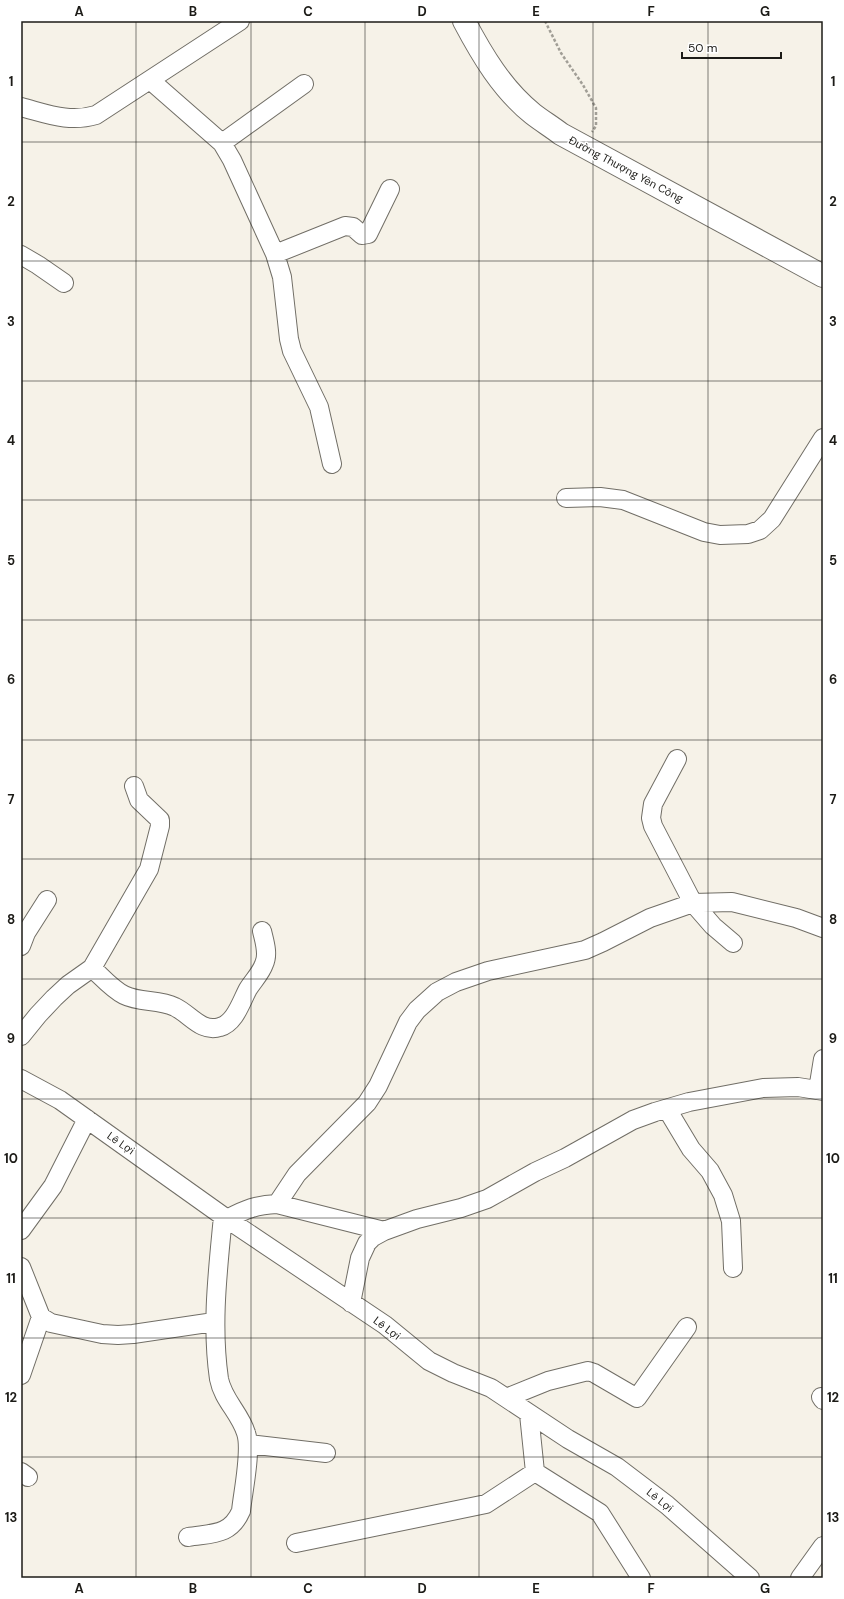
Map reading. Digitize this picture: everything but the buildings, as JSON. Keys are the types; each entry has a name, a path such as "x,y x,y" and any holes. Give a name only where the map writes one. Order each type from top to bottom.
{"main road":[{"name":"Đường Thượng Yên Công","path":"464,21 481,54 507,89 533,114 561,134 823,276"}],"street":[{"path":"21,107 63,118 83,119 96,115 240,21"},
{"path":"150,80 222,143 232,160 275,254 282,277 289,339 292,351 319,407 332,464"},
{"path":"222,143 304,84"},
{"path":"275,254 345,226 353,227 362,235 368,234 390,189"},
{"path":"21,255 64,283"},
{"path":"566,498 612,498 623,500 704,532 720,535 748,534 760,530 772,519 823,438"},
{"path":"677,759 653,804 651,818 653,826 693,903 713,926 733,943"},
{"path":"21,1036 54,998 68,985 92,968 149,869 160,826 158,818 138,800 134,786"},
{"path":"21,946 26,933 47,900"},
{"path":"278,1204 297,1174 367,1103 378,1086 408,1022 417,1010 436,992 456,982 488,971 585,950 650,918 693,903 732,902 796,918 823,928"},
{"path":"92,968 117,991 125,996 174,1006 203,1026 219,1028 232,1020 252,982 265,963 265,948 262,930"},
{"path":"352,1302 360,1258 367,1243 373,1237 384,1231 417,1219 461,1208 487,1199 633,1120 667,1109 689,1102 763,1088 798,1087 820,1090 823,1059"},
{"name":"Lê Lợi","path":"21,1079 60,1100 225,1217 385,1325 429,1361 453,1373 490,1388 568,1439 617,1467 667,1504 750,1578"},
{"path":"667,1109 691,1149 710,1171 724,1195 731,1222 733,1268"},
{"path":"21,1230 53,1186 87,1119"},
{"path":"188,1537 222,1531 231,1527 237,1520 241,1511 249,1444 242,1422 225,1397 221,1388 214,1322 225,1217 246,1209 266,1204 278,1204 384,1231"},
{"path":"21,1267 41,1317 51,1323 102,1334 118,1335 214,1322"},
{"path":"21,1375 41,1317"},
{"path":"506,1398 548,1381 588,1371 637,1398 687,1327"},
{"path":"529,1414 535,1472"},
{"path":"249,1444 326,1453"},
{"path":"296,1543 486,1504 535,1472"},
{"path":"535,1472 600,1513 641,1578"},
{"path":"800,1578 823,1546"}],"path":[{"path":"545,21 561,53 583,85 596,108 596,126 582,145"}]}
